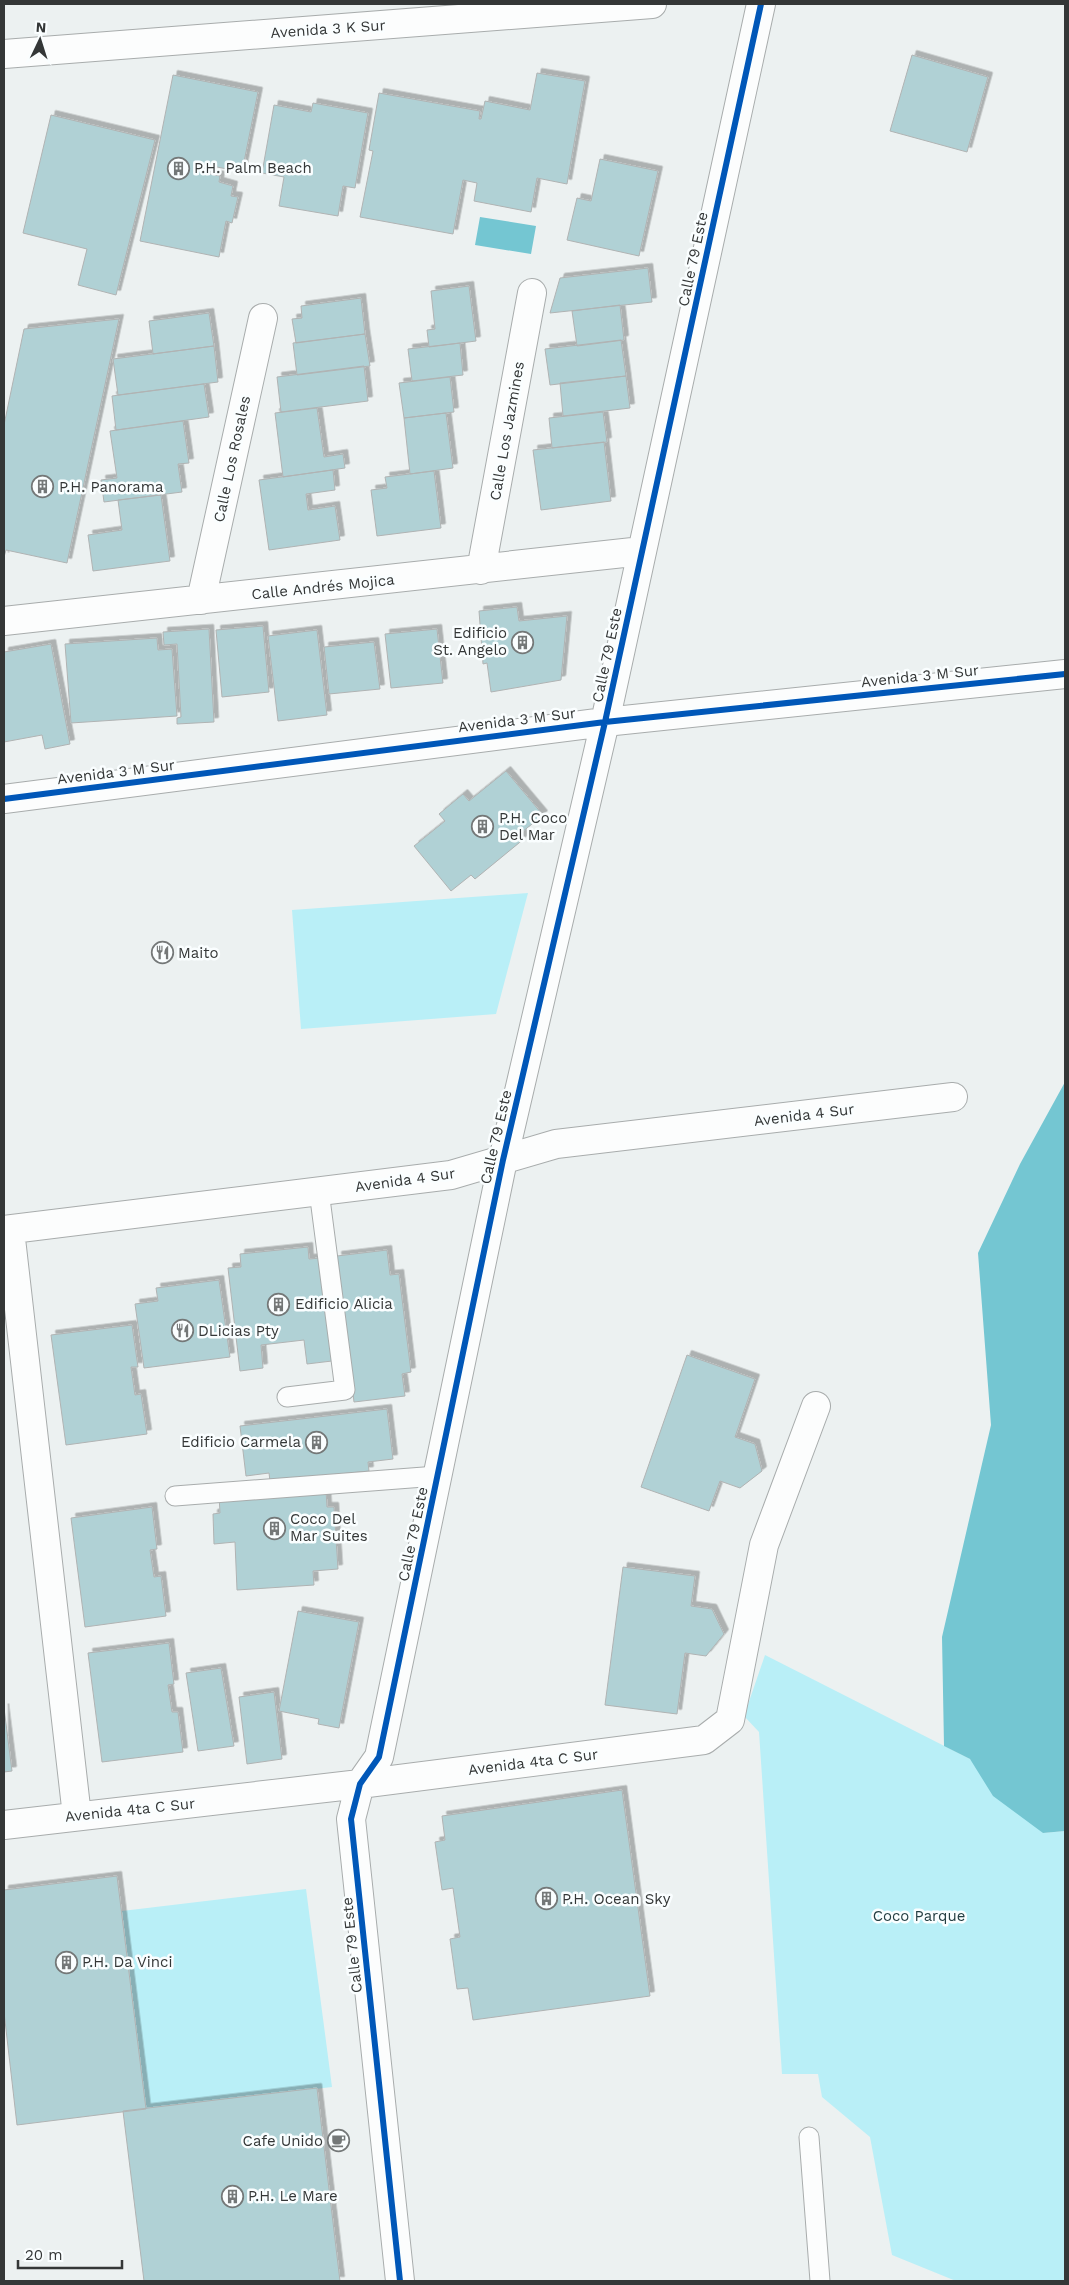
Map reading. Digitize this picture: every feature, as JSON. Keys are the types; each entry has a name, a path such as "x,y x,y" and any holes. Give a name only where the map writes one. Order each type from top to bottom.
{"street":[{"name":"Avenida 3 K Sur","path":"4,54 652,4"},
{"name":"Calle 79 Este","path":"400,2281 351,1819 360,1784 380,1757 502,1160 605,722 762,4"},
{"name":"Calle Los Jazmines","path":"481,570 532,293"},
{"name":"Calle Los Rosales","path":"201,600 263,318"},
{"name":"Calle Andrés Mojica","path":"4,621 642,551"},
{"name":"Avenida 3 M Sur","path":"4,799 605,722 1065,674"},
{"name":"Avenida 4 Sur","path":"7,1230 451,1175 556,1144 953,1098"},
{"path":"7,1230 77,1816"},
{"name":"Avenida 4ta C Sur","path":"4,1825 360,1784 704,1740 730,1720 764,1545 816,1406"}],"lane":[{"path":"287,1397 345,1390 319,1191"},
{"path":"175,1496 438,1476"},
{"path":"809,2137 820,2281"}],"green space":[{"path":"528,893 496,1014 301,1029 292,910"},
{"name":"Coco Parque","path":"765,1655 970,1759 1043,1833 1065,1831 1065,2281 956,2281 892,2255 870,2137 822,2097 818,2074 782,2074 759,1732 744,1716"},
{"path":"306,1889 332,2087 146,2109 122,1911"}],"shaded area":[{"path":"480,217 536,226 531,254 475,245"},
{"path":"1065,1082 1065,1831 1043,1833 993,1796 970,1759 944,1746 942,1637 991,1425 978,1253 1020,1164"}],"building":[{"path":"912,55 988,77 967,152 890,131"},
{"path":"537,73 585,81 567,184 537,178 531,212 474,201 477,183 463,180 453,234 360,217 373,151 369,150 379,93 480,111 479,119 481,119 485,101 530,110"},
{"name":"P.H. Palm Beach","path":"173,75 258,92 242,172 202,164 200,172 220,176 219,182 233,186 231,196 238,197 232,223 226,221 219,257 140,241"},
{"path":"313,103 368,113 355,188 343,186 338,216 279,206 284,177 262,173 274,105 311,112"},
{"path":"51,115 155,140 116,295 78,285 87,249 23,233"},
{"path":"600,159 658,171 639,256 567,240 577,198 591,201"},
{"path":"648,268 652,302 550,313 560,278"},
{"path":"469,286 476,341 429,347 427,330 435,329 431,291"},
{"path":"361,298 365,334 296,343 292,319 302,318 301,306"},
{"path":"620,305 624,340 577,346 572,311"},
{"path":"209,313 214,346 153,354 149,321"},
{"name":"P.H. Panorama","path":"119,319 67,563 6,550 4,557 4,425 24,329"},
{"path":"365,334 370,366 297,375 293,343"},
{"path":"621,340 626,376 550,385 545,349"},
{"path":"460,343 463,375 412,381 408,349"},
{"path":"214,346 218,382 118,395 113,359"},
{"path":"364,366 368,401 281,412 277,377"},
{"path":"626,376 630,408 563,416 560,383"},
{"path":"450,377 454,412 404,418 399,383"},
{"path":"204,384 209,417 116,430 112,396"},
{"path":"317,408 324,457 343,454 345,468 283,477 275,413"},
{"path":"603,412 607,442 552,448 549,418"},
{"path":"446,413 453,468 410,474 404,418"},
{"path":"183,421 189,463 178,464 182,492 104,502 101,480 117,478 110,431"},
{"path":"604,442 611,501 541,510 533,450"},
{"path":"333,470 335,490 306,494 308,510 335,506 340,540 269,550 259,480"},
{"path":"434,471 441,528 377,536 371,490 387,488 385,477"},
{"path":"161,495 170,561 93,571 88,535 122,530 118,500"},
{"name":"Edificio St. Angelo","path":"517,607 519,621 567,616 561,680 491,692 487,663 483,664 479,611"},
{"path":"263,626 269,692 222,697 216,630"},
{"path":"209,629 214,722 177,724 177,718 181,717 177,644 164,645 163,632"},
{"path":"437,629 443,683 391,688 385,634"},
{"path":"317,630 327,715 278,721 268,636"},
{"path":"157,638 158,650 172,649 177,716 71,723 65,644"},
{"path":"374,642 380,689 329,694 324,647"},
{"path":"51,644 70,744 45,749 42,735 4,742 4,652"},
{"name":"P.H. Coco Del Mar","path":"506,771 543,815 521,833 525,838 475,879 471,875 451,891 414,846 445,821 439,814 463,794 469,801"},
{"name":"Edificio Alicia","path":"308,1247 309,1259 320,1258 332,1361 307,1364 304,1340 261,1345 263,1368 240,1371 228,1268 241,1267 240,1254"},
{"path":"387,1250 390,1275 399,1274 411,1372 402,1374 405,1396 354,1402 337,1256"},
{"name":"DLicias Pty","path":"219,1280 230,1357 144,1368 135,1304 158,1301 156,1288"},
{"path":"132,1325 138,1367 131,1367 135,1395 141,1394 147,1434 66,1445 51,1335"},
{"path":"687,1355 755,1379 735,1437 755,1444 762,1471 740,1488 720,1481 709,1511 641,1487"},
{"name":"Edificio Carmela","path":"387,1409 393,1459 368,1462 369,1471 270,1481 269,1473 246,1476 240,1426"},
{"name":"Coco Del Mar Suites","path":"326,1490 327,1507 334,1507 338,1569 313,1571 314,1585 237,1590 235,1542 214,1544 213,1514 220,1513 219,1496"},
{"path":"152,1507 157,1549 150,1550 154,1577 161,1576 166,1616 85,1627 71,1518"},
{"path":"623,1567 695,1576 691,1606 712,1609 724,1634 706,1656 685,1653 677,1714 605,1705"},
{"path":"298,1611 359,1622 339,1728 318,1724 319,1719 279,1711"},
{"path":"169,1643 174,1684 168,1685 172,1712 178,1712 183,1752 102,1762 88,1653"},
{"path":"221,1668 234,1746 198,1751 186,1673"},
{"path":"274,1692 282,1759 247,1764 239,1697"},
{"path":"4,1708 12,1771 4,1772"},
{"name":"P.H. Ocean Sky","path":"622,1790 650,1996 473,2020 468,1988 457,1989 450,1939 460,1937 453,1888 442,1890 435,1842 445,1840 442,1816"},
{"name":"P.H. Da Vinci","path":"117,1876 146,2109 17,2125 4,2012 4,1890"},
{"name":"P.H. Le Mare","path":"317,2088 340,2281 144,2281 123,2111"}],"cycle path":[{"path":"400,2281 351,1819 360,1784 379,1757 503,1160 605,722 761,4"},
{"path":"4,799 605,722 1065,674"}],"place":[{"name":"P.H. Palm Beach","path":"178,168"},
{"name":"P.H. Panorama","path":"43,487"},
{"name":"Edificio St. Angelo","path":"523,642"},
{"name":"P.H. Coco Del Mar","path":"483,827"},
{"name":"Maito","path":"162,953"},
{"name":"Edificio Alicia","path":"279,1304"},
{"name":"DLicias Pty","path":"182,1331"},
{"name":"Edificio Carmela","path":"317,1442"},
{"name":"Coco Del Mar Suites","path":"274,1528"},
{"name":"P.H. Ocean Sky","path":"546,1899"},
{"name":"P.H. Da Vinci","path":"66,1962"},
{"name":"Cafe Unido","path":"339,2141"},
{"name":"P.H. Le Mare","path":"232,2196"}]}
